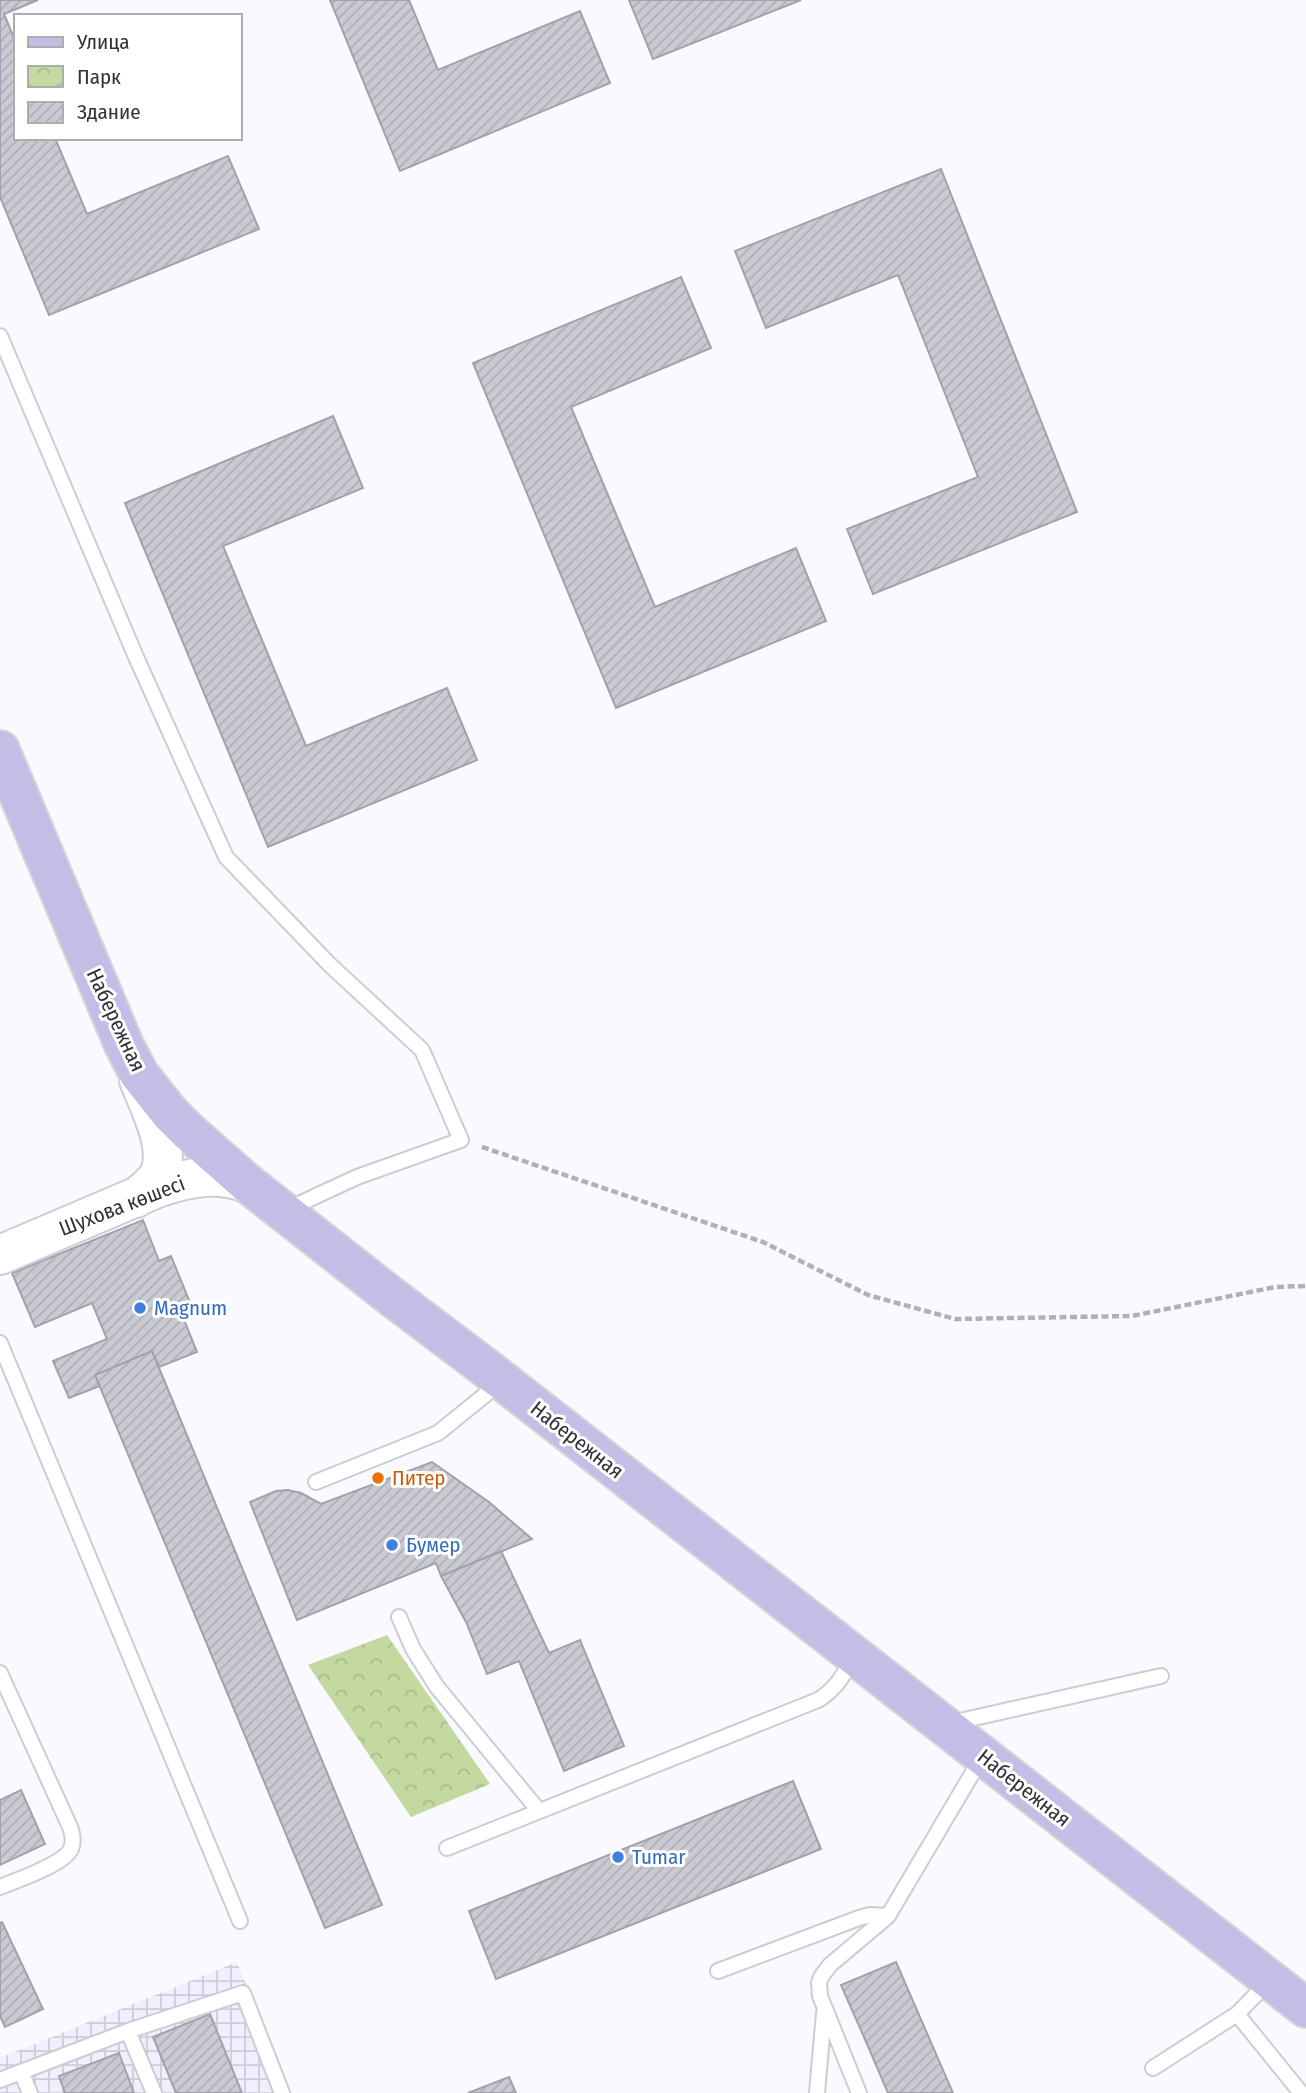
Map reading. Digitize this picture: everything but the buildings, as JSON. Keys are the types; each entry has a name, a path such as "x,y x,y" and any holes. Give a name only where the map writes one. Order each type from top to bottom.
{"main road":[{"name":"Набережная","path":"0,750 124,1045 139,1074 170,1113 247,1183 1306,2008"}],"street":[{"path":"124,1045 156,1122 163,1155 163,1164 157,1178 134,1199"},
{"name":"Шухова көшесі","path":"0,1255 158,1188 195,1177 221,1176 247,1183"}],"lane":[{"path":"0,336 136,657 226,857 330,965 422,1050 461,1140 357,1177 284,1210"},
{"path":"0,1343 240,1921"},
{"path":"316,1482 438,1433 502,1381"},
{"path":"398,1617 413,1649 437,1687 539,1811"},
{"path":"447,1847 818,1700 836,1686 855,1656"},
{"path":"0,1673 71,1827 73,1837 72,1847 65,1857 0,1887"},
{"path":"943,1724 1161,1676"},
{"path":"859,2093 818,1990 821,1977 830,1965 888,1916 983,1756"},
{"path":"718,1971 870,1915 888,1916"},
{"path":"1153,2068 1237,2014 1270,1980"},
{"path":"0,2081 128,2031 243,1993 282,2093"},
{"path":"817,2093 824,2008"},
{"path":"1237,2014 1301,2093"},
{"path":"128,2031 154,2093"},
{"path":"21,2072 30,2093"}],"path":[{"path":"461,1140 763,1242 868,1295 955,1319 1132,1316 1276,1287 1306,1286"}],"shaded area":[{"path":"237,1962 289,2093 0,2093 0,2058"}],"green space":[{"path":"387,1635 490,1784 411,1817 308,1665"}],"place":[{"name":"Magnum","path":"140,1308"},
{"name":"Питер","path":"378,1478"},
{"name":"Бумер","path":"392,1545"},
{"name":"Tumar","path":"618,1857"}]}
